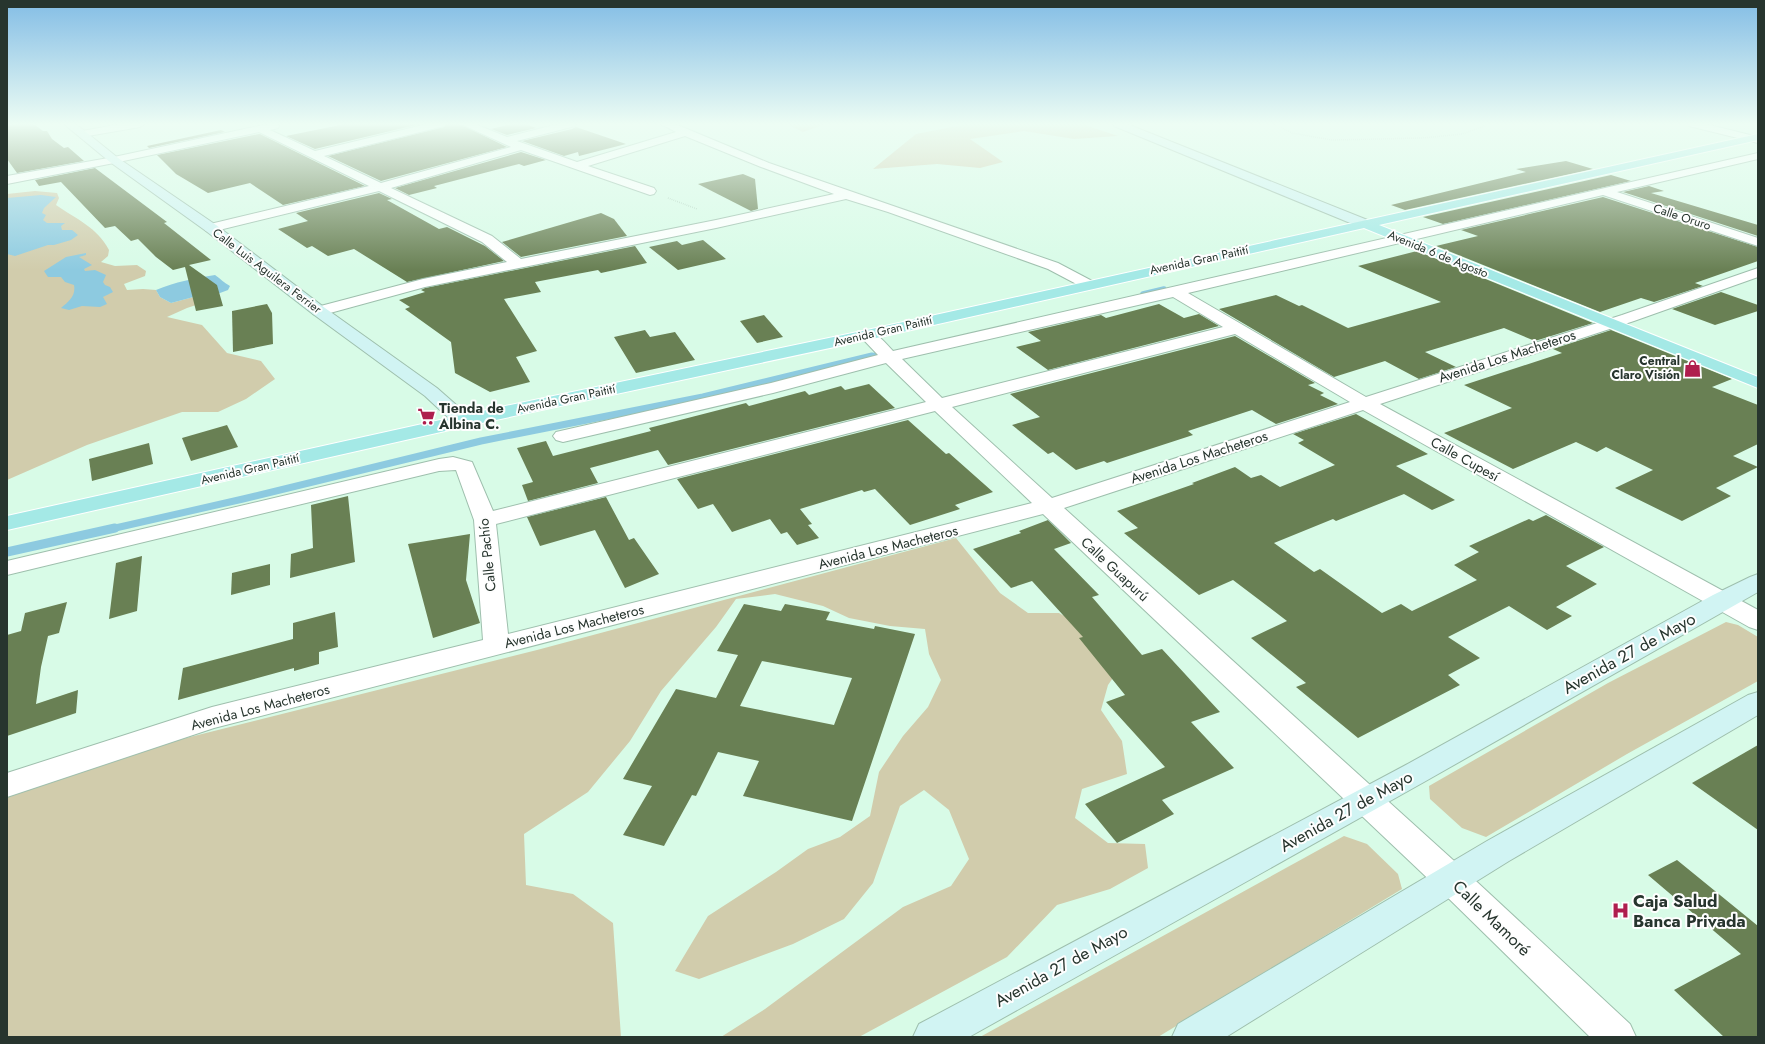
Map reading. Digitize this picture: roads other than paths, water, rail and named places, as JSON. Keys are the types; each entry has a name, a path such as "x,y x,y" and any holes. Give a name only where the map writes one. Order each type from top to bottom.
{"main road":[{"name":"Avenida Gran Paitití","path":"7,524 463,421 867,335 1598,173"},
{"name":"Avenida 6 de Agosto","path":"1373,222 1417,235 1758,383"},
{"name":"Avenida 6 de Agosto","path":"1373,222 1400,238 1618,321 1758,368"}],"street":[{"path":"7,180 46,173"},
{"name":"Calle Luis Aguilera Ferrier","path":"132,173 211,228 319,311 431,392 463,421"},
{"path":"351,173 487,239 520,264"},
{"path":"211,228 381,187 431,173"},
{"path":"595,173 650,192"},
{"path":"786,173 846,195 892,209 1053,266 1089,285"},
{"name":"Avenida 6 de Agosto","path":"1240,173 1373,222"},
{"name":"Avenida 6 de Agosto","path":"1258,173 1373,222"},
{"path":"563,436 773,388 890,358 1400,238 1687,173"},
{"name":"Calle Oruro","path":"1606,192 1758,242"},
{"path":"319,311 423,283 727,221 846,195"},
{"name":"Avenida Los Macheteros","path":"7,785 212,718 1048,506 1618,321 1758,272"},
{"name":"Calle Cupesí","path":"1175,292 1364,403 1758,621"},
{"path":"485,520 1238,328"},
{"name":"Calle Guapurú","path":"867,335 939,405 1366,800"},
{"name":"Calle Pachío","path":"7,568 439,465 453,464 465,466 485,520 496,646"},
{"name":"Avenida 27 de Mayo","path":"932,1037 1366,800 1758,582"},
{"path":"1191,1037 1451,879 1758,702"},
{"name":"Calle Mamoré","path":"1366,800 1617,1037"}],"water":[{"path":"41,195 56,197 44,208 42,213 46,215 43,220 47,223 65,223 61,226 62,230 72,230 78,235 71,240 54,245 48,245 15,256 7,254 7,198"},
{"path":"86,253 86,255 79,257 92,265 84,269 85,271 95,270 106,275 103,282 105,285 110,287 113,292 103,297 107,304 100,307 82,306 69,310 61,308 73,295 74,285 65,282 61,277 48,277 44,271 66,257"},
{"path":"215,275 230,286 228,290 212,296 201,295 171,303 160,297 156,290 200,277"}],"waterway":[{"path":"1143,294 1164,289"},
{"path":"872,356 876,355"},
{"path":"111,529 243,499 481,441 703,397 872,356"},
{"path":"868,357 872,356"},
{"path":"7,552 115,528"}],"place":[{"name":"Central Claro Visión","path":"1693,368"},
{"name":"Tienda de Albina C.","path":"426,416"},
{"name":"Caja Salud Banca Privada","path":"1620,911"}]}
